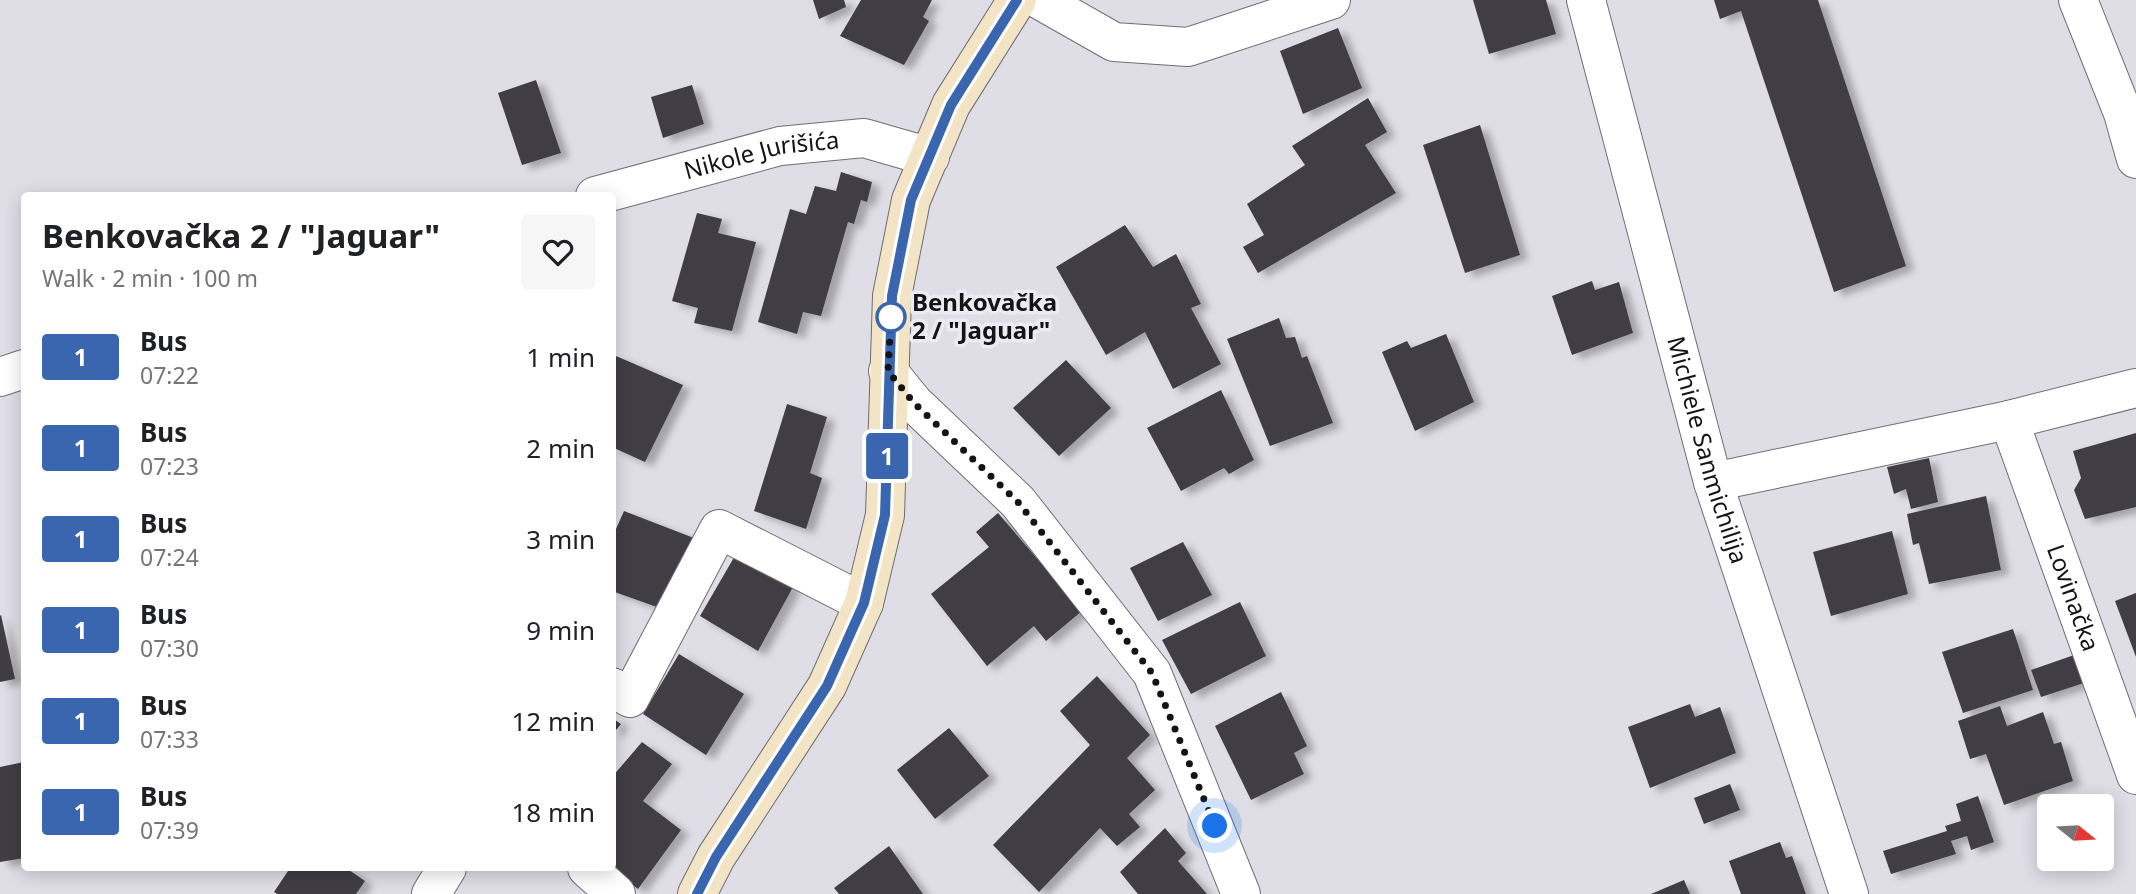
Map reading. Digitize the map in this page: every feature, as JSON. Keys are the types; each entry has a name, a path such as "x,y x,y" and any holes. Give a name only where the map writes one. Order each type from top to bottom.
{"main road":[{"path":"697,894 716,857 827,686 864,603 885,515 892,296 911,200 951,105 1017,0"}],"street":[{"path":"1040,0 1114,42 1188,47 1332,0"},
{"name":"Michiele Sanmichilija","path":"1586,0 1713,482 1849,894"},
{"path":"2078,0 2123,113 2136,159"},
{"name":"Nikole Jurišića","path":"610,192 780,146 864,138 930,157"},
{"path":"0,377 21,370"},
{"path":"888,371 914,403 1018,502 1152,673 1241,894"},
{"path":"1713,482 2009,420 2136,388"},
{"name":"Lovinačka","path":"2009,420 2136,775"},
{"path":"616,689 630,698 719,528 864,603"},
{"path":"431,894 445,871"},
{"path":"590,871 616,894"}],"building":[{"path":"813,0 844,0 846,7 819,19"},
{"path":"861,0 932,0 923,17 929,21 904,65 840,36"},
{"path":"1473,0 1546,0 1556,34 1489,54"},
{"path":"1714,0 1818,0 1906,266 1834,292 1741,11 1720,19"},
{"path":"1338,28 1362,88 1303,114 1280,51"},
{"path":"536,80 561,153 522,165 498,93"},
{"path":"692,85 704,124 663,138 651,97"},
{"path":"1368,98 1387,132 1365,145 1396,193 1258,273 1243,247 1264,235 1247,204 1305,165 1292,146"},
{"path":"1480,125 1520,255 1465,273 1423,145"},
{"path":"841,172 872,182 867,202 861,200 854,224 848,222 821,316 803,312 797,334 758,322 790,209 806,214 815,186 836,191"},
{"path":"697,213 722,219 718,233 756,242 732,331 694,323 698,308 672,301"},
{"path":"1125,225 1153,267 1176,254 1201,304 1191,308 1221,364 1173,389 1145,332 1106,355 1056,267"},
{"path":"1592,281 1595,290 1619,282 1633,333 1572,355 1552,296"},
{"path":"1279,318 1286,338 1295,337 1302,358 1307,356 1333,423 1270,446 1227,339"},
{"path":"1446,334 1474,402 1415,431 1382,352 1407,341 1411,348"},
{"path":"616,356 683,385 645,462 616,449"},
{"path":"1066,360 1111,408 1059,456 1013,408"},
{"path":"1221,390 1254,460 1229,474 1224,468 1181,491 1147,428"},
{"path":"787,404 827,417 810,473 822,478 806,529 754,511"},
{"path":"2136,433 2136,507 2085,519 2074,490 2081,478 2073,451"},
{"path":"1929,458 1938,502 1911,509 1906,489 1894,494 1887,467"},
{"path":"1986,496 2001,570 1929,584 1919,543 1913,545 1907,514"},
{"path":"624,511 699,540 668,611 616,592 616,529"},
{"path":"998,513 1082,611 1046,641 1034,626 987,666 931,594 989,547 976,532"},
{"path":"1892,531 1908,594 1831,616 1813,552"},
{"path":"1183,542 1212,595 1158,621 1130,568"},
{"path":"736,554 793,587 758,651 700,616"},
{"path":"2136,593 2136,657 2115,601"},
{"path":"1240,602 1266,656 1191,694 1162,640"},
{"path":"0,616 15,679 0,682"},
{"path":"2013,629 2033,690 1963,713 1942,652"},
{"path":"2080,653 2090,681 2041,697 2031,670"},
{"path":"679,654 744,694 706,755 643,714"},
{"path":"1097,676 1150,735 1127,758 1155,790 1129,814 1140,827 1117,846 1100,828 1039,892 993,845 1090,745 1060,711"},
{"path":"1281,692 1307,746 1294,753 1304,774 1251,800 1215,726"},
{"path":"1690,704 1695,717 1720,707 1736,753 1650,788 1628,727"},
{"path":"2000,706 2007,726 2043,712 2054,744 2061,742 2073,781 2004,805 1986,754 1970,759 1958,721"},
{"path":"949,728 989,776 935,819 897,770"},
{"path":"642,742 672,764 643,801 681,830 638,889 614,871 616,772"},
{"path":"21,763 21,858 0,862 0,767"},
{"path":"1730,784 1740,810 1704,824 1694,798"},
{"path":"1978,796 1994,842 1971,850 1967,836 1951,841 1956,854 1891,874 1883,851 1947,831 1945,826 1961,821 1956,804"},
{"path":"1165,828 1186,853 1178,861 1207,894 1138,894 1120,872"},
{"path":"1780,842 1786,858 1792,856 1806,894 1741,894 1729,861"},
{"path":"889,846 923,894 839,894 834,888"},
{"path":"288,871 350,871 365,881 356,894 274,892"},
{"path":"1684,880 1690,894 1651,894"}],"bus line":[{"name":"1","path":"697,894 716,857 827,686 864,603 885,515 892,296 911,200 951,105 1017,0"}],"place":[{"name":"Benkovačka 2 / \"Jaguar\"","path":"891,317"}],"route":[{"path":"891,317 888,371 914,403 1018,502 1152,673 1215,826"}]}
